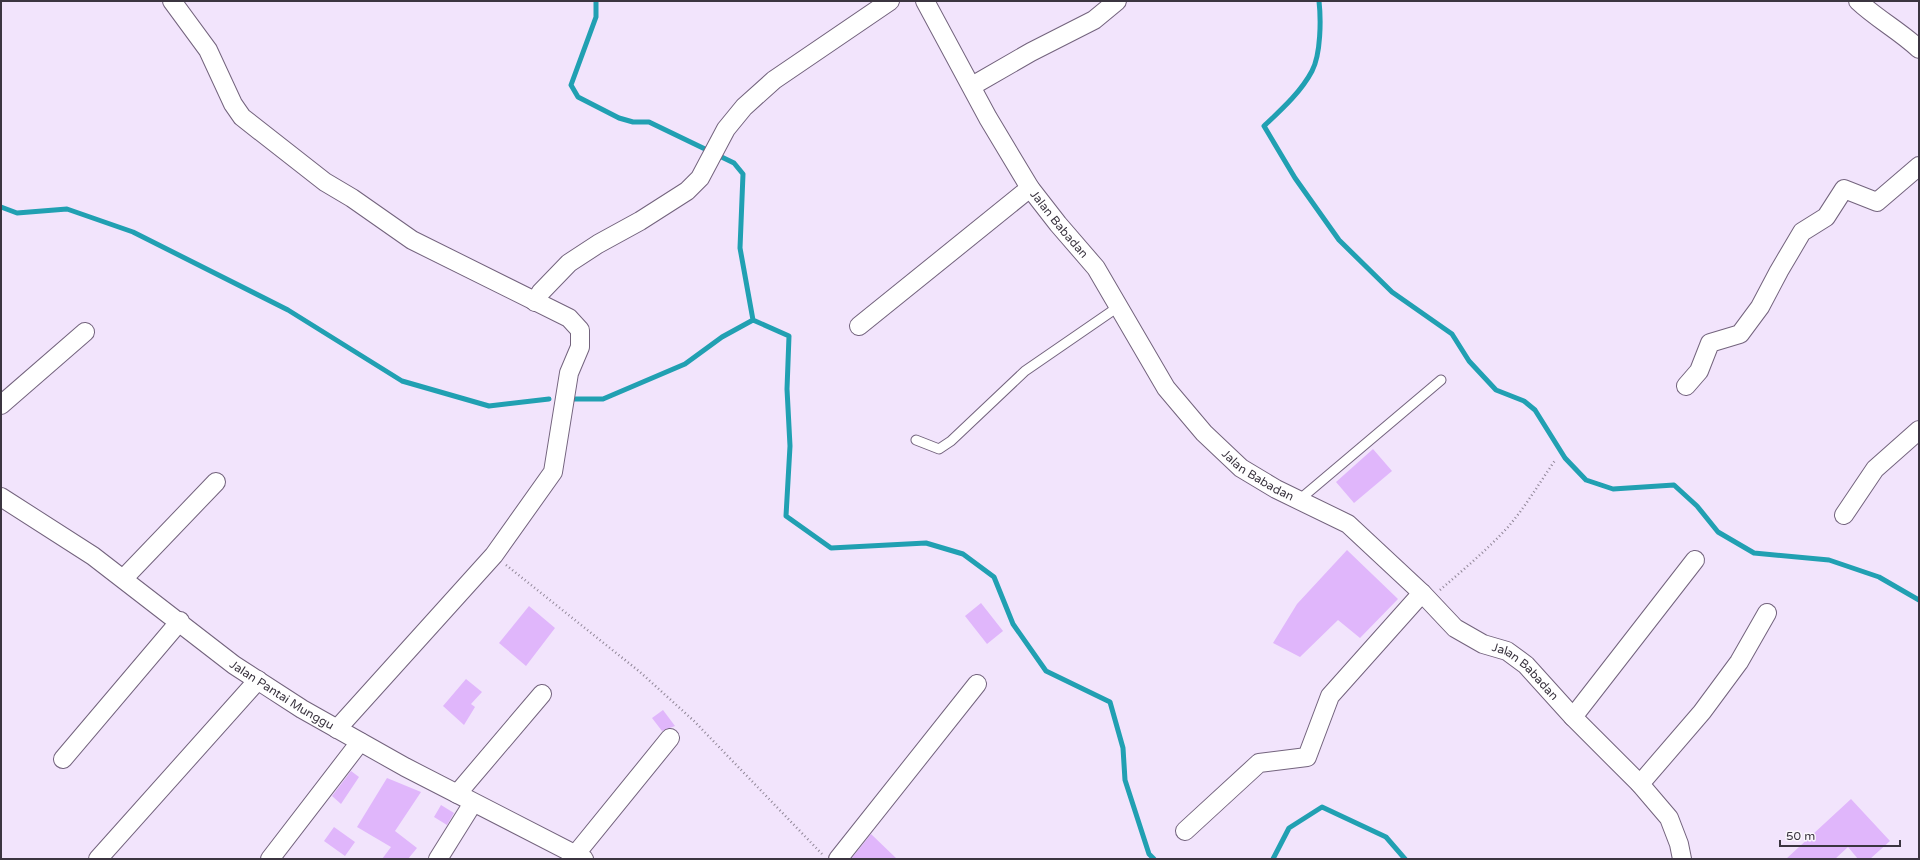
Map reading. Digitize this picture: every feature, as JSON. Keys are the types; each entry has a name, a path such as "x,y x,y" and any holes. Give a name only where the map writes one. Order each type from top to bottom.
{"street":[{"path":"172,1 208,50 233,104 242,117 325,182 352,198 412,240 569,318 580,330 580,347 570,373 552,472 494,555 337,729"},
{"path":"535,302 541,292 569,263 687,191 700,178 726,129 744,107 774,80 890,1"},
{"name":"Jalan Babadan","path":"925,1 988,118 1030,188 1058,224 1096,268 1166,388 1204,433 1241,468 1276,489 1348,524 1425,596 1455,628 1484,644 1507,651 1526,665 1573,717 1640,784 1669,818 1679,844 1682,859"},
{"path":"972,86 1031,52 1094,20 1117,1"},
{"path":"1858,1 1874,16 1905,36 1919,49"},
{"path":"1686,386 1699,371 1710,342 1740,334 1760,307 1778,271 1802,232 1826,217 1844,189 1877,202 1919,166"},
{"path":"859,326 1030,188"},
{"path":"1,405 84,332"},
{"path":"1844,515 1875,469 1919,430"},
{"path":"124,578 216,482"},
{"name":"Jalan Pantai Munggu","path":"1,497 93,556 124,578 234,664 258,680 360,742 456,794 579,857"},
{"path":"1573,717 1694,560"},
{"path":"1185,831 1259,763 1307,757 1330,696 1425,596"},
{"path":"1640,784 1702,712 1739,662 1767,613"},
{"path":"62,759 180,621"},
{"path":"98,859 258,680"},
{"path":"838,859 977,684"},
{"path":"456,794 542,694"},
{"path":"579,857 670,738"},
{"path":"270,859 360,742"},
{"path":"438,859 474,803"}],"lane":[{"path":"916,440 939,449 951,441 1025,371 1118,307"},
{"path":"1299,500 1441,380"}],"path":[{"path":"1425,596 1469,565 1508,527 1525,505 1556,459"},
{"path":"494,555 640,672 694,721 827,859"}],"building":[{"path":"1373,449 1392,471 1354,503 1336,482"},
{"path":"1347,550 1398,599 1360,638 1338,620 1300,657 1273,643 1297,604"},
{"path":"981,603 1003,631 987,644 965,616"},
{"path":"529,606 555,628 526,666 499,643"},
{"path":"466,679 482,692 471,704 475,707 464,725 443,706"},
{"path":"663,710 675,726 662,731 652,718"},
{"path":"351,771 359,777 341,804 332,796"},
{"path":"387,778 421,792 395,831 417,848 408,859 382,859 391,847 357,827"},
{"path":"1851,799 1890,841 1870,859 1858,859 1848,847 1835,859 1786,859"},
{"path":"441,805 454,813 447,825 434,817"},
{"path":"334,827 355,842 345,856 324,841"},
{"path":"871,834 897,859 851,859"}],"waterway":[{"path":"596,1 596,17 571,85 578,97 619,118 633,122 649,122 734,163 743,174 740,248 753,320"},
{"path":"1319,1 1319,46 1312,71 1302,86 1284,107 1264,126 1295,178 1339,240 1392,292 1452,334 1469,361 1496,390 1524,401 1535,410 1565,458 1586,480 1613,489 1674,485 1697,506 1718,532 1754,553 1829,560 1879,577 1919,600"},
{"path":"1,207 17,213 67,209 133,232 288,310 402,381 489,406 549,399"},
{"path":"572,399 603,399 685,364 722,337 753,320 789,336 787,389 790,446 786,516 831,548 926,543 963,554 994,577 1013,624 1046,671 1110,702 1123,748 1125,780 1149,854 1154,859"},
{"path":"1273,859 1289,828 1322,807 1386,837 1405,859"}]}
